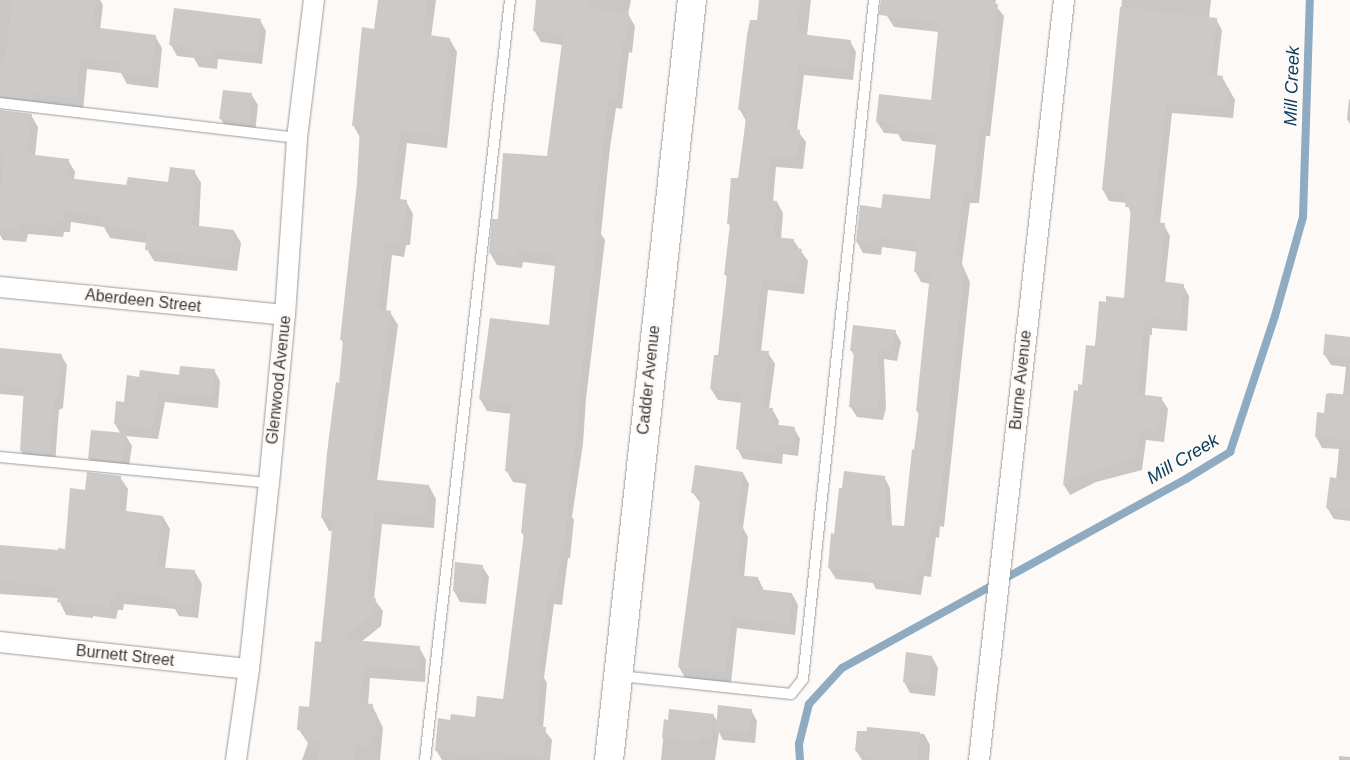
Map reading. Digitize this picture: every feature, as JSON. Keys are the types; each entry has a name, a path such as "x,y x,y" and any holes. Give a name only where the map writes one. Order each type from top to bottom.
{"main road":[{"name":"Cadder Avenue","path":"609,760 692,0"}],"street":[{"name":"Glenwood Avenue","path":"236,760 250,669 285,315 297,138 314,0"},
{"name":"Burne Avenue","path":"979,760 1064,0"},
{"name":"Aberdeen Street","path":"0,287 285,315"},
{"name":"Burnett Street","path":"0,642 250,669"}],"lane":[{"path":"425,760 510,0"},
{"path":"618,675 791,694 803,679 874,0"},
{"path":"0,103 297,138"},
{"path":"0,457 269,483"}],"building":[{"path":"12,0 96,0 92,27 156,35 151,76 119,72 120,63 80,58 77,98 34,94 33,100 0,96 0,63 3,63 4,57 6,57"},
{"path":"378,0 427,0 423,34 450,38 440,136 400,131 392,198 407,200 403,233 399,233 398,244 385,243 378,309 391,311 368,479 429,485 427,515 375,512 366,597 376,598 374,613 342,639 420,646 418,670 364,666 360,703 373,704 372,713 377,714 375,737 370,737 369,746 355,745 353,760 318,760 320,741 305,740 306,731 297,730 299,706 309,707 315,641 321,642 333,519 321,518 336,382 339,383 343,340 340,340 357,183 360,126 352,126 362,27 374,29"},
{"path":"536,0 589,0 588,8 629,13 626,41 623,41 616,98 609,97 604,135 594,227 598,227 580,387 577,431 566,507 568,507 564,547 562,546 555,594 548,593 538,669 541,669 536,726 546,727 543,757 503,753 477,753 476,755 435,751 438,718 450,720 451,714 475,717 477,696 503,699 524,533 521,533 527,474 505,471 511,403 479,399 490,318 549,325 556,255 517,251 516,257 489,253 492,219 498,219 503,153 547,156 563,35 533,31"},
{"path":"759,0 800,0 797,30 801,30 800,34 851,40 847,70 799,64 790,127 800,130 797,158 770,157 767,200 777,201 774,237 794,239 793,248 802,249 798,283 762,279 754,350 769,351 762,407 773,408 772,424 795,427 792,445 777,444 776,454 736,449 742,393 710,389 714,355 718,355 727,275 724,275 730,224 727,224 731,178 738,178 747,111 738,110 747,35 750,20 757,20"},
{"path":"881,0 989,0 988,2 998,4 984,126 980,125 973,193 964,192 955,258 960,259 959,269 964,270 938,516 934,516 933,527 930,527 925,567 918,565 915,584 869,579 869,573 828,568 831,533 834,534 839,488 842,488 844,471 885,476 887,525 904,526 912,449 914,450 919,411 916,411 930,274 914,272 917,242 876,237 875,244 856,242 860,205 881,208 883,194 930,199 937,135 894,130 895,124 876,122 879,94 931,100 939,22 879,15"},
{"path":"1120,7 1217,18 1210,74 1223,76 1222,87 1229,88 1227,107 1166,103 1153,222 1165,223 1159,281 1184,284 1181,320 1147,318 1146,324 1144,324 1138,394 1162,397 1158,431 1140,429 1136,459 1089,472 1063,485 1074,390 1078,391 1078,384 1082,385 1086,345 1095,346 1099,301 1106,302 1106,296 1124,298 1131,207 1125,207 1127,193 1102,190"},
{"path":"174,8 261,19 257,54 213,49 211,58 192,56 193,48 169,45"},
{"path":"223,90 252,93 249,122 219,119"},
{"path":"0,110 32,114 27,154 69,159 67,178 126,185 128,177 168,182 170,167 195,170 193,191 196,191 192,225 234,230 230,260 145,250 147,232 102,226 103,217 64,211 63,221 58,220 57,226 21,222 20,231 0,229 0,191 4,156 0,156"},
{"path":"853,325 896,330 891,351 878,349 880,397 877,409 849,407 854,351 850,351"},
{"path":"1325,334 1350,337 1350,357 1323,355"},
{"path":"0,348 62,354 58,397 54,399 50,454 20,451 24,387 0,384"},
{"path":"180,366 215,369 212,397 159,391 152,429 114,424 116,401 124,402 127,375 139,377 140,370 179,375"},
{"path":"1326,394 1350,395 1350,440 1315,437 1317,412 1324,413"},
{"path":"91,430 126,433 123,462 88,459"},
{"path":"695,465 743,472 737,524 743,524 737,575 758,577 757,589 792,593 789,625 731,617 725,672 678,667 701,494 691,493"},
{"path":"87,472 121,476 119,510 163,516 157,567 195,570 192,606 170,604 171,597 117,592 116,598 111,598 109,607 86,604 86,606 57,602 59,594 54,594 55,587 0,581 0,545 65,549 70,488 85,490"},
{"path":"1330,477 1350,481 1350,511 1326,508"},
{"path":"455,562 483,565 480,594 453,591"},
{"path":"906,652 932,656 929,686 903,682"},
{"path":"718,705 752,709 749,733 716,729"},
{"path":"669,709 714,714 711,738 701,737 701,742 662,738 664,719 668,720"},
{"path":"867,727 920,732 917,760 870,760 870,756 864,755 864,752 855,751 857,731 867,731"}],"waterway":[{"name":"Mill Creek","path":"800,760 799,744 809,704 842,668 1186,479 1230,452 1275,316 1303,217 1310,0"}]}
